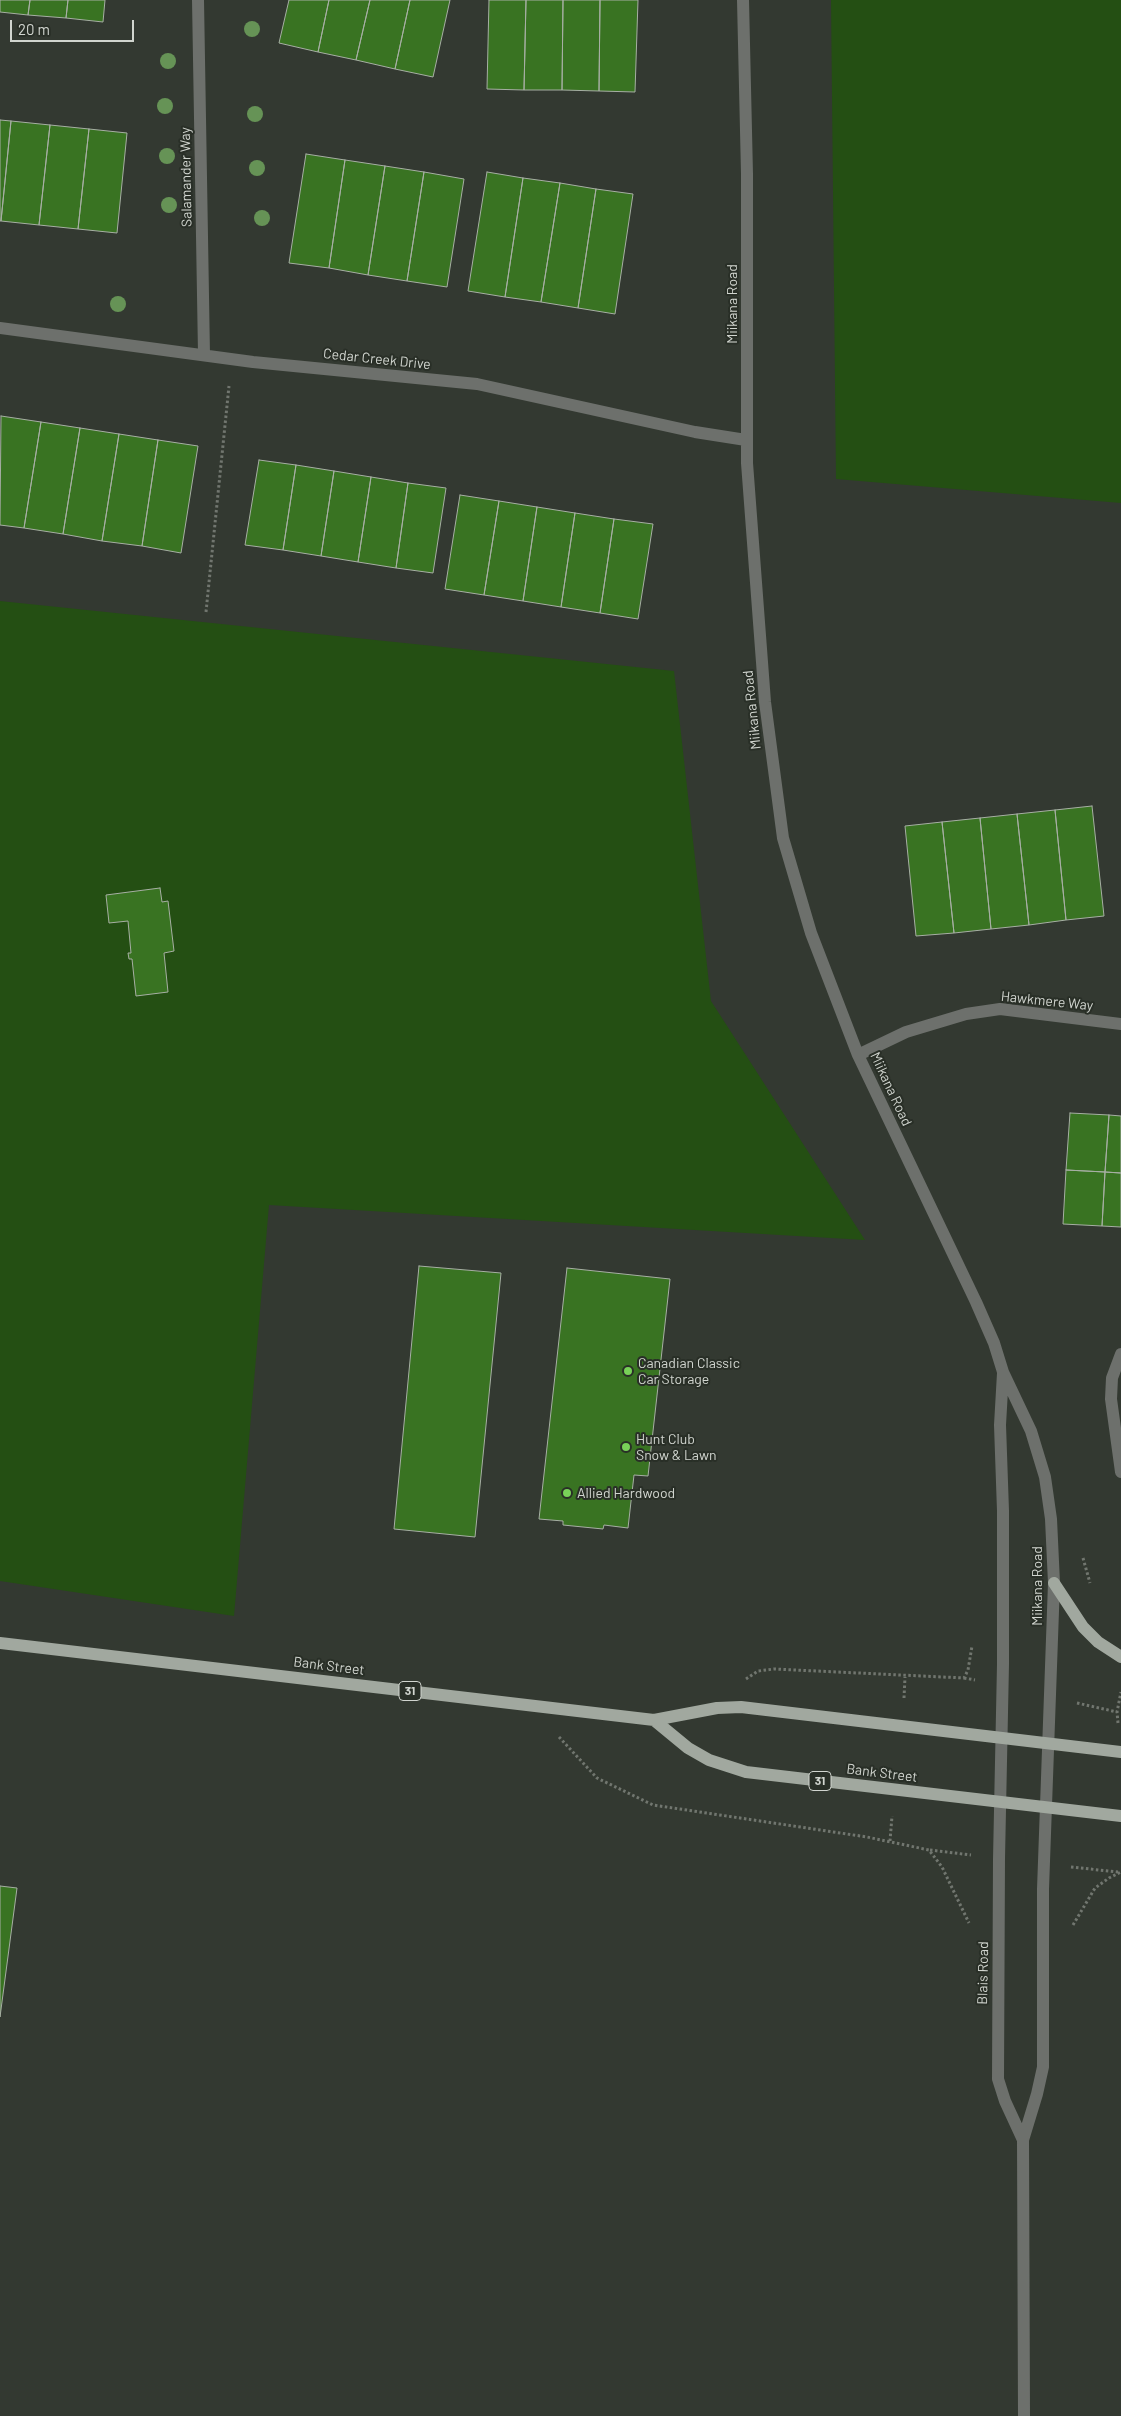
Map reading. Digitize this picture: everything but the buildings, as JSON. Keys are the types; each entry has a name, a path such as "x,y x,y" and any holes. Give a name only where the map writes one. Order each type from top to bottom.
{"main road":[{"path":"1054,1583 1083,1627 1098,1642 1121,1657"},
{"name":"Bank Street","path":"0,1643 654,1720 710,1709 741,1707 1121,1752"},
{"name":"Bank Street","path":"654,1720 688,1748 709,1760 746,1772 1121,1816"}],"street":[{"name":"Salamander Way","path":"198,0 204,354"},
{"name":"Miikana Road","path":"743,0 747,174 746,440 764,693 783,838 812,933 858,1055 931,1212 976,1302 994,1343 1003,1372 1031,1431 1045,1477 1053,1553 1054,1583 1046,1808"},
{"name":"Cedar Creek Drive","path":"0,328 232,358 477,384 695,432 746,440"},
{"name":"Hawkmere Way","path":"858,1055 906,1032 966,1014 1000,1009 1121,1024"},
{"path":"1121,1354 1112,1378 1111,1399 1121,1472"},
{"name":"Miikana Road","path":"1001,1803 1004,1520 1000,1426 1003,1372"},
{"name":"Blais Road","path":"1001,1803 998,2080 1005,2101 1023,2140"},
{"name":"Blais Road","path":"1024,2416 1023,2140 1043,2067 1046,1808"}],"path":[{"path":"206,612 232,358"},
{"path":"710,1709 758,1672 774,1669 964,1678 970,1664 972,1642"},
{"path":"1118,1712 1121,1692"},
{"path":"528,1704 597,1778 653,1805 868,1837 929,1850 942,1867 971,1928"},
{"path":"1072,1928 1095,1888 1108,1878 1121,1872"}],"green space":[{"path":"831,0 1121,0 1121,503 836,479"},
{"path":"0,601 674,671 711,1001 865,1240 269,1205 234,1616 0,1581"}],"place":[{"name":"Canadian Classic Car Storage","path":"628,1371"},
{"name":"Hunt Club Snow & Lawn","path":"626,1447"},
{"name":"Allied Hardwood","path":"567,1493"}]}
